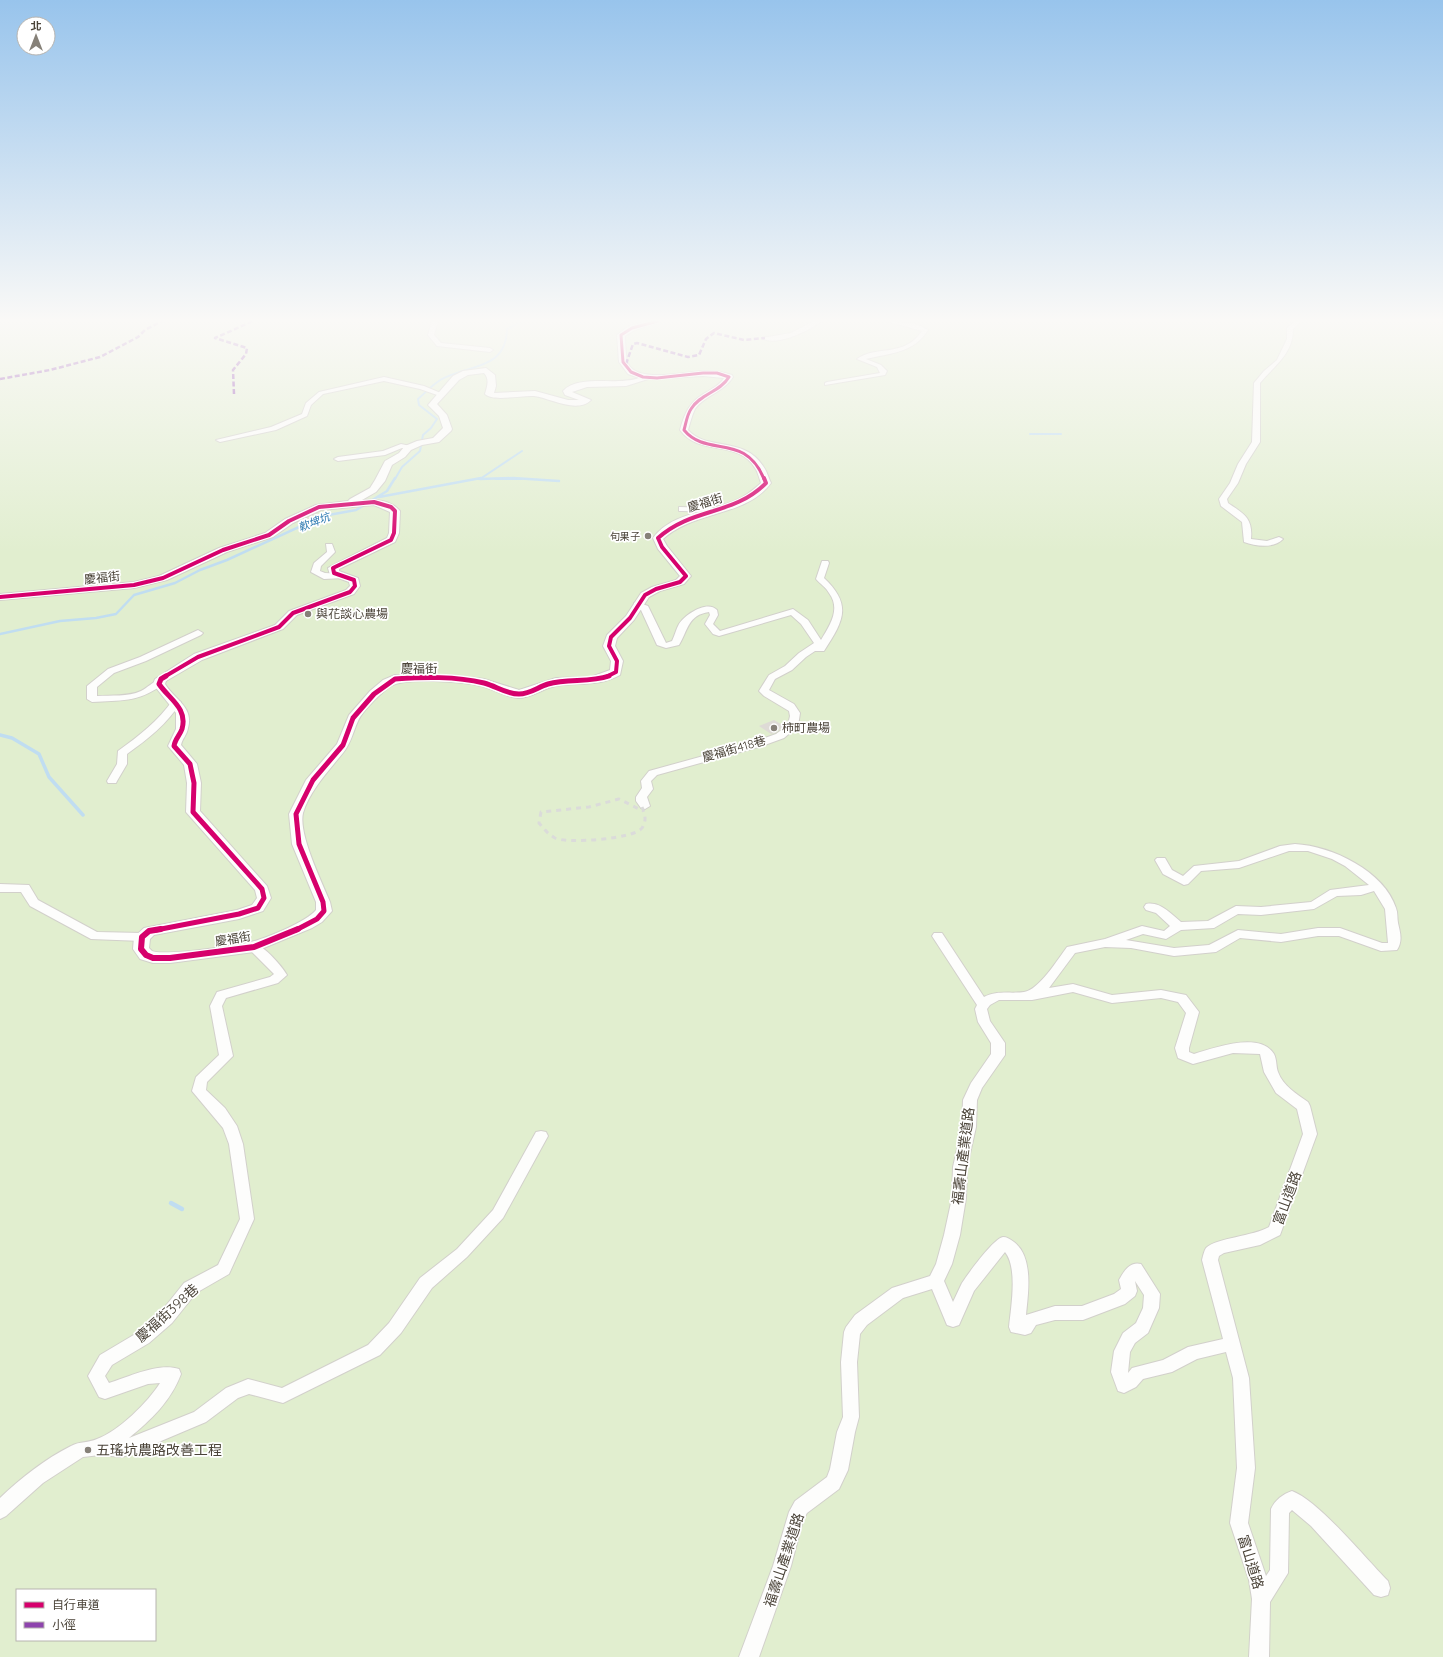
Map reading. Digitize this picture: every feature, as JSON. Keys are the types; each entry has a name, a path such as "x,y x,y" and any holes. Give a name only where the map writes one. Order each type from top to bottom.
{"street":[{"path":"220,440 267,432 292,422 304,415 308,404 315,398"},
{"path":"338,459 385,453 401,446 409,447 436,440 448,429 446,418 441,411 432,405 434,398"},
{"path":"555,398 574,403 581,403 587,400 582,398"},
{"name":"慶福街","path":"159,683 161,689 181,707 183,716 182,730 175,739 174,746 190,764 194,782 193,812 262,889 264,898 258,908 239,914 149,931 142,937 141,949 146,955 153,958 170,958 254,947 307,925 317,919 324,911 323,902 300,844 296,814 313,780 343,745 353,718 374,694 387,683 395,679 458,679 485,684 517,694 530,693 548,684 569,681 595,681 608,677 616,672 617,661 609,646 611,637 630,618 637,605 645,595 656,589 680,582 686,576 662,547 658,538 663,533 686,519 732,505 752,495 766,483 760,464 751,456 727,446 693,440 687,436 684,430 691,409 702,398"},
{"path":"1257,398 1256,442 1242,464 1234,483 1223,499 1224,504 1240,514 1248,525 1249,533 1247,540 1263,544 1273,543 1279,539"},
{"path":"350,504 373,490 380,480 388,463 402,455 409,447"},
{"name":"慶福街","path":"0,597 121,586 163,578 223,550 269,535 305,512 319,507 372,502 391,507 395,511 394,533 391,540 333,568 334,573 341,576"},
{"path":"682,509 715,510"},
{"path":"198,633 143,659 111,671 92,686 92,699 133,697 146,693 159,683 161,679 198,657 279,627 293,613 350,592 355,586 354,580 341,576 324,576 315,572 317,566 330,552 329,546"},
{"path":"812,650 821,649 839,616 837,600 833,591 820,579 825,563"},
{"path":"637,605 645,608 649,620 656,630 658,641 661,644 668,645 676,643 683,625 700,610 713,610 714,615 709,624 716,632 722,634 727,634 740,628 773,618 785,612 793,612 806,622 819,643 812,650"},
{"name":"慶福街418巷","path":"645,806 641,803 640,797 643,792 648,789 646,781 653,773 758,744 780,736 793,726 795,713 791,708 769,696 764,691 766,681 770,677 792,666 804,654 812,650"},
{"path":"112,781 122,764 122,753 140,740 170,712 176,702"},
{"path":"1105,943 1131,944 1174,952 1212,949 1238,934 1281,938 1318,932 1340,932 1381,947 1393,947 1396,936 1390,906 1377,887 1361,871 1324,852 1303,847 1282,848 1252,862 1225,868 1198,868 1184,881 1167,872 1161,860"},
{"path":"938,936 983,1005 985,1002 997,996 1030,995 1045,985 1070,950 1105,943 1142,930 1166,935 1178,926 1210,925 1236,910 1261,911 1314,905 1334,893 1362,891 1377,887"},
{"path":"0,888 25,888 34,903 68,920 95,936 142,937"},
{"path":"1150,907 1160,910 1178,926"},
{"name":"慶福街398巷","path":"0,1510 41,1475 79,1450 101,1447 139,1421 171,1383 173,1374 148,1377 106,1392 96,1376 106,1360 143,1338 166,1318 190,1288 224,1270 248,1219 236,1144 230,1126 220,1112 199,1091 201,1080 226,1056 216,1006 220,995 274,980 281,975 278,968 259,954 254,947"},
{"name":"富山道路","path":"1030,995 1073,988 1112,999 1161,994 1182,998 1193,1012 1182,1048 1183,1055 1193,1059 1233,1048 1256,1048 1265,1051 1269,1057 1271,1072 1281,1089 1303,1106 1310,1134 1275,1231 1265,1238 1219,1248 1212,1252 1210,1260 1241,1378 1246,1468 1240,1523 1242,1536 1258,1580 1261,1599 1259,1657"},
{"name":"福壽山產業道路","path":"749,1657 782,1566 795,1518 801,1507 833,1483 839,1470 846,1432 852,1417 849,1362 852,1332 861,1320 898,1293 936,1281 944,1264 952,1235 959,1198 960,1167 969,1127 970,1100 976,1086 998,1055 998,1043 984,1022 981,1009 983,1005"},
{"path":"101,1447 122,1449 200,1417 232,1393 248,1386 283,1396 374,1350 396,1328 426,1283 462,1253 498,1214 541,1136"},
{"path":"936,1281 953,1320 968,1287 989,1259 1004,1243 1010,1246 1016,1256 1021,1284 1018,1300 1017,1327 1025,1328 1031,1320 1055,1314 1083,1313 1118,1299 1128,1291 1127,1280 1136,1270 1152,1294 1151,1308 1142,1328 1129,1338 1122,1351 1119,1372 1124,1386 1130,1382 1138,1372 1166,1367 1194,1352 1218,1348 1232,1342"},
{"path":"1261,1599 1278,1573 1280,1509 1292,1499 1317,1520 1381,1588"}],"green space":[{"path":"0,398 1443,398 1443,1657 0,1657"}],"building":[{"name":"柿町農場","path":"774,720 784,726 775,733 771,734 759,726"}],"waterway":[{"name":"軟埤坑","path":"395,479 402,467 420,451 423,435 431,428 437,419 419,405 419,398"},
{"path":"1030,434 1061,434"},
{"path":"522,451 480,479 513,478 559,481"},
{"name":"軟埤坑","path":"0,634 60,621 96,618 116,614 134,595 175,583 200,570 227,560 323,516 356,510 387,491 395,478"},
{"path":"379,497 481,478"},
{"path":"496,479 521,479"},
{"path":"0,735 12,738 39,754 49,777 83,815"},
{"path":"171,1203 182,1209"}],"railway":[{"path":"642,807 645,818 645,823 642,828 636,832 614,838 573,841 562,840 555,838 539,823 541,812 589,807 619,799 643,811"}],"cycle path":[{"path":"0,597 134,585 163,578 223,550 269,535 289,521 319,507 374,502 391,507 395,511 394,533 391,540 333,568 334,573 354,580 355,586 350,592 293,613 279,627 198,657 161,679 159,684 183,713 182,729 175,741 174,746 190,764 194,783 193,812 262,889 264,898 258,908 239,914 149,931 142,937 141,949 146,955 153,958 170,958 254,947 307,925 317,919 324,911 323,902 299,844 296,814 313,780 343,745 353,718 374,694 387,683 395,679 451,679 484,683 515,694 523,694 556,682 591,681 608,677 616,672 617,661 609,646 611,637 630,618 645,595 656,589 680,582 686,576 662,547 658,538 683,520 728,507 742,501 755,494 766,483 759,467 749,456 724,446 700,442 690,438 684,430 691,409 703,398"}],"place":[{"name":"旬果子","path":"648,536"},
{"name":"與花談心農場","path":"308,614"},
{"name":"柿町農場","path":"774,728"},
{"name":"五瑤坑農路改善工程","path":"88,1450"}]}
